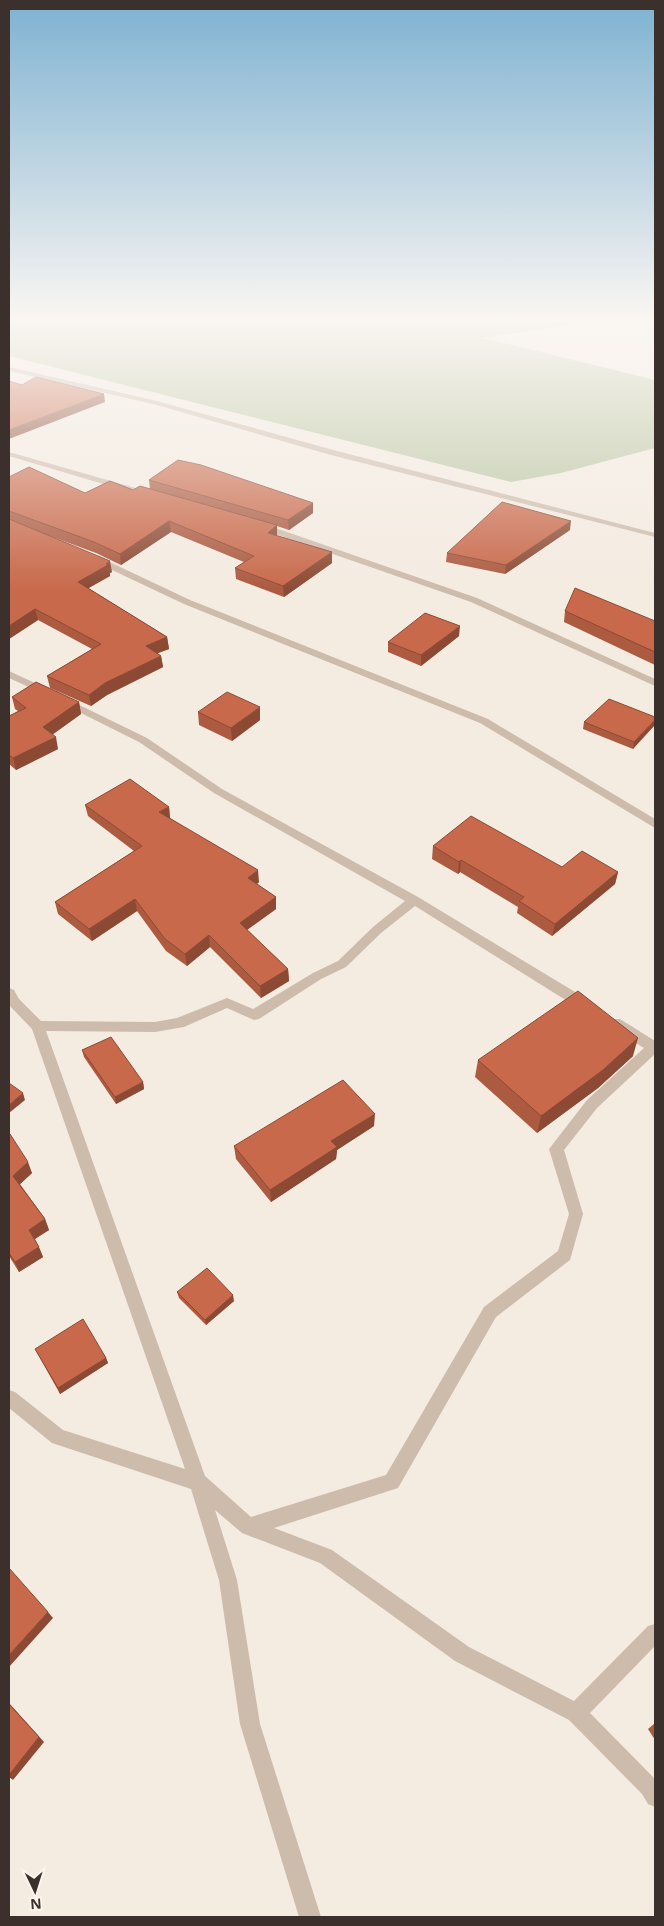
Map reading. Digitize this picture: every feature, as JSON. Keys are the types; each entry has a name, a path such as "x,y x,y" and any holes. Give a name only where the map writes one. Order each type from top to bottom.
{"street":[{"path":"190,412 334,452 655,535"},
{"path":"9,454 159,497"},
{"path":"252,523 474,600 655,683"},
{"path":"83,554 187,602 484,721 655,824"},
{"path":"9,674 88,711 142,740 218,791 414,900 654,1046 592,1104 556,1149 576,1214 565,1256 490,1312 392,1482 248,1527"},
{"path":"38,1026 155,1026 179,1023 227,1003 254,1015 317,976 342,964 377,930 414,900"},
{"path":"9,993 14,1002 38,1026 198,1482 228,1580 250,1724 310,1917"},
{"path":"9,1398 58,1437 198,1482 248,1527 326,1556 462,1654 576,1713 649,1787 655,1797"},
{"path":"576,1713 655,1633"}],"green space":[{"path":"232,412 655,412 655,448 561,473 511,482"}],"building":[{"path":"9,412 57,412 9,430"},
{"path":"178,460 201,465 313,503 288,520 149,480"},
{"path":"29,467 85,493 110,481 133,490 140,486 277,525 268,533 332,552 283,586 235,568 254,556 169,521 120,554 94,542 9,511 9,477"},
{"path":"502,502 571,521 506,565 447,553"},
{"path":"9,519 110,561 106,564 108,565 78,582 167,637 146,646 161,656 105,683 89,695 47,676 101,644 35,609 9,626"},
{"path":"575,588 655,621 655,652 565,611"},
{"path":"425,613 460,626 421,655 388,642"},
{"path":"36,682 79,702 43,727 56,737 13,758 9,755 9,716 26,708 12,697"},
{"path":"227,692 260,707 231,728 198,712"},
{"path":"609,699 655,717 655,720 634,742 584,722"},
{"path":"130,779 169,807 159,812 258,870 248,878 276,897 240,923 288,969 260,986 209,935 185,954 165,939 135,899 89,929 55,902 142,846 85,805"},
{"path":"471,816 562,867 582,851 618,872 555,924 519,901 524,897 433,846"},
{"path":"578,991 638,1038 603,1070 541,1116 478,1060"},
{"path":"111,1037 143,1082 115,1097 82,1050"},
{"path":"343,1080 375,1114 331,1141 337,1147 270,1190 234,1146"},
{"path":"9,1083 23,1093 9,1105"},
{"path":"9,1133 28,1162 13,1176 45,1219 29,1230 39,1247 15,1262 9,1253"},
{"path":"207,1268 233,1295 205,1320 177,1292"},
{"path":"83,1319 106,1358 58,1388 35,1349"},
{"path":"9,1568 48,1612 9,1655"},
{"path":"9,1704 39,1737 9,1775"}]}
